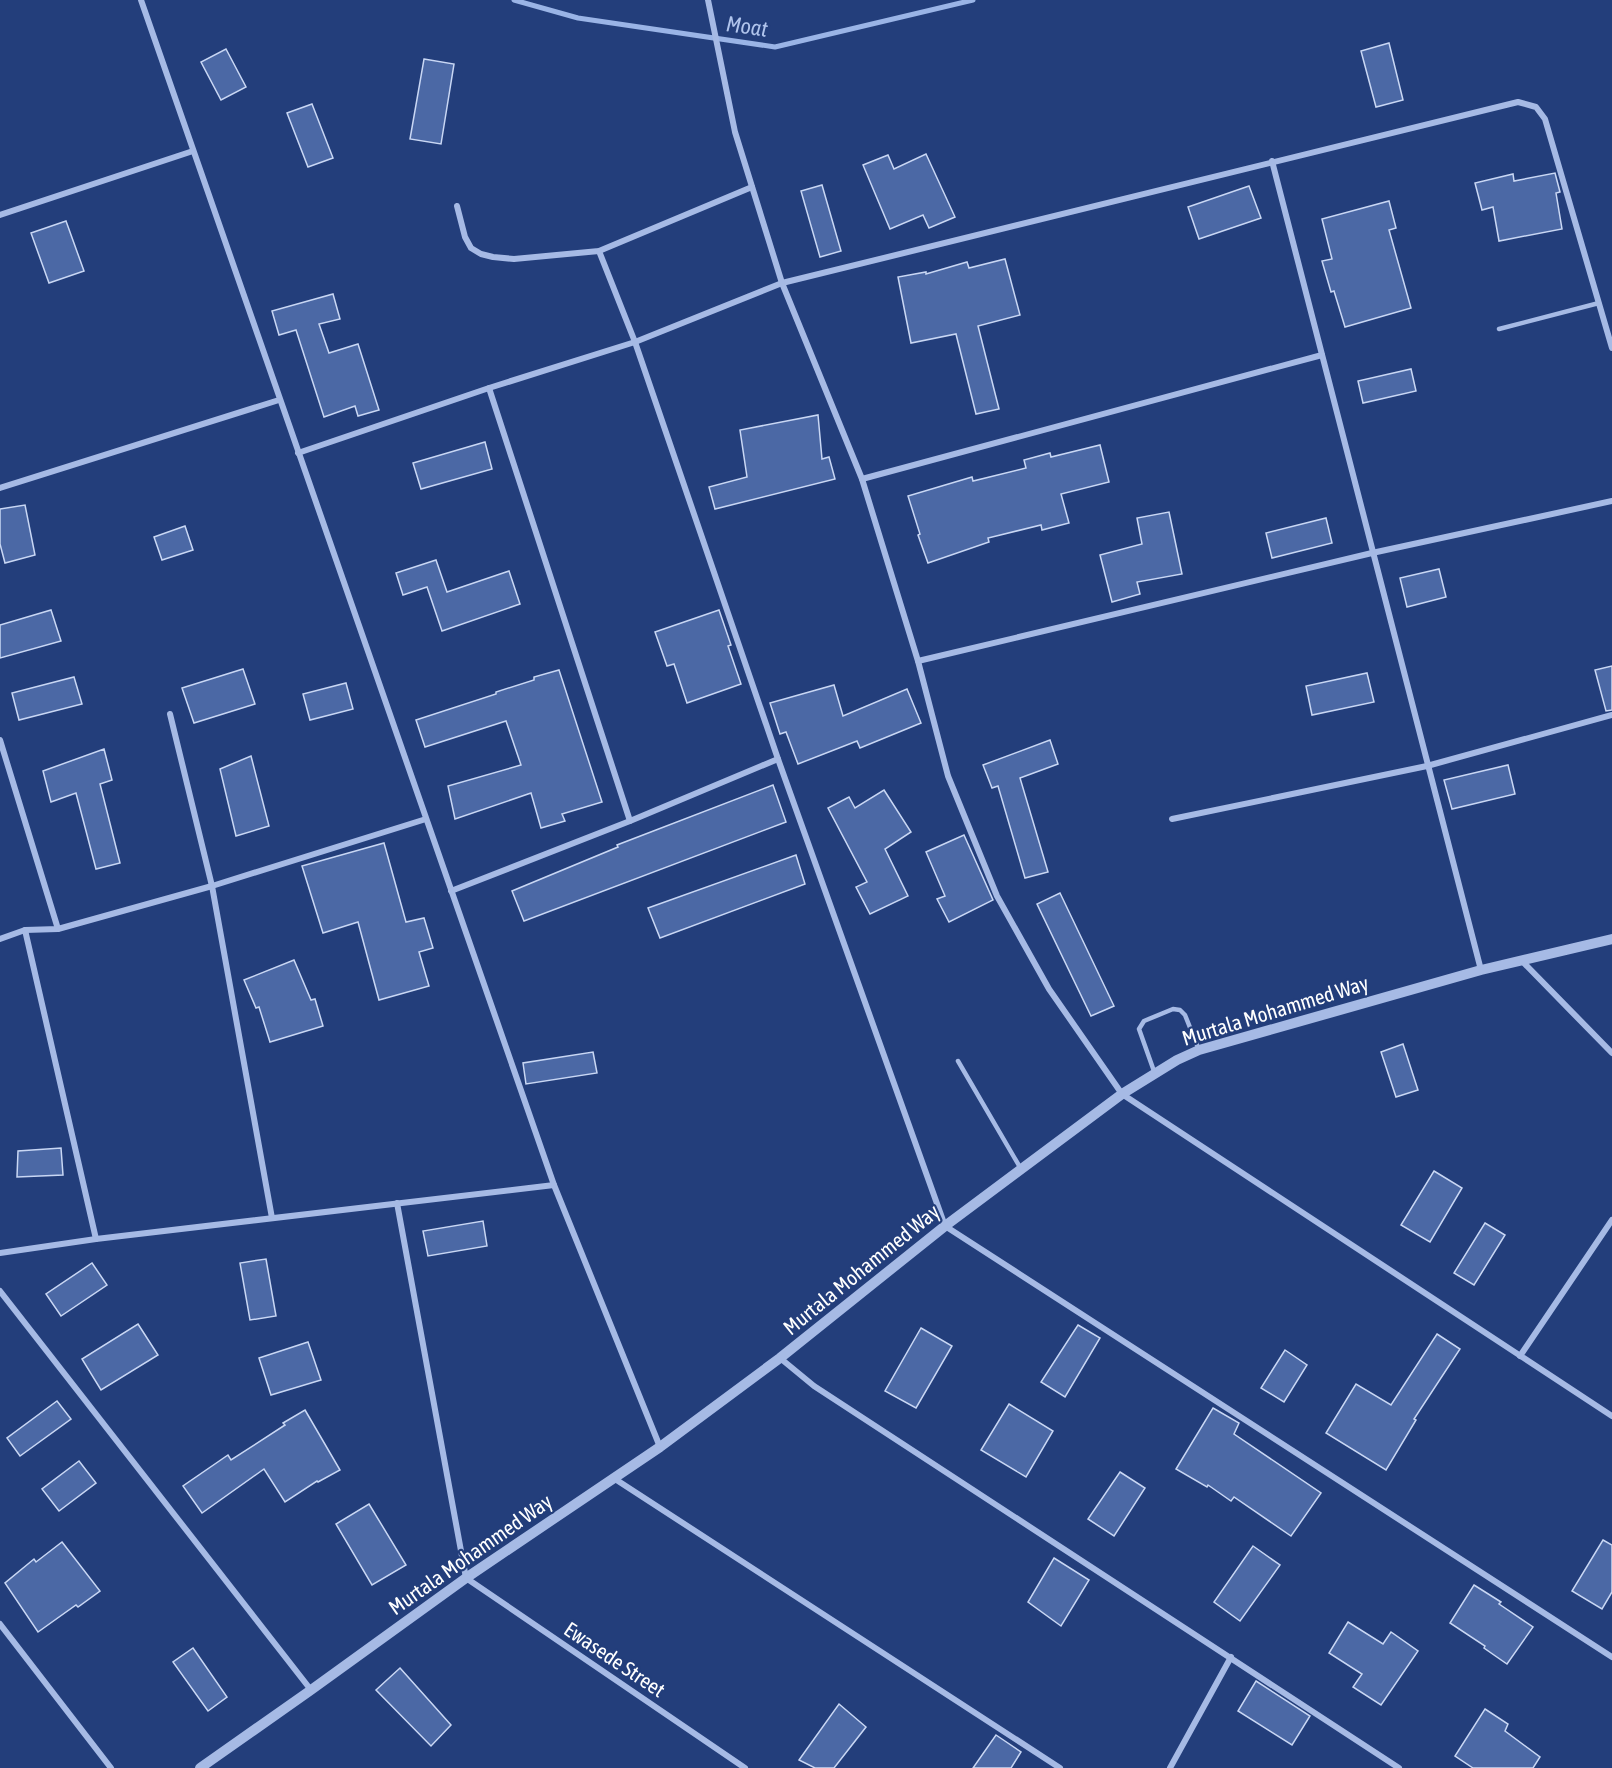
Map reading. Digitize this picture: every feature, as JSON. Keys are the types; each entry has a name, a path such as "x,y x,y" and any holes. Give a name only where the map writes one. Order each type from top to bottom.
{"street":[{"path":"141,0 554,1185 660,1447"},
{"path":"708,0 735,132 752,187 782,283 862,479 918,661 948,776 997,896 1049,989 1122,1094 1612,1416"},
{"path":"298,453 489,387 635,342 782,283 1518,102 1536,107 1545,119 1612,348"},
{"path":"0,215 193,151"},
{"path":"1272,161 1481,970"},
{"path":"458,206 465,237 471,248 481,254 514,259 599,251 752,187"},
{"path":"599,251 635,342 778,759 945,1226 1612,1658"},
{"path":"862,479 1322,355"},
{"path":"489,387 630,821"},
{"path":"0,488 279,400"},
{"path":"918,661 1372,553 1612,501"},
{"path":"170,714 212,886 272,1218"},
{"path":"1172,819 1427,766 1612,715"},
{"path":"0,740 58,929"},
{"path":"451,891 630,821 778,759"},
{"path":"0,939 25,930 58,929 212,886 426,819"},
{"path":"25,930 96,1239"},
{"name":"Murtala Mohammed Way","path":"204,1765 466,1578 660,1447 780,1358 945,1226 1122,1094 1155,1074 1199,1050 1481,970 1612,939"},
{"path":"1521,960 1612,1053"},
{"path":"0,1253 96,1239 554,1185"},
{"path":"397,1203 466,1578"},
{"path":"1520,1356 1612,1220"},
{"path":"0,1291 311,1690"},
{"path":"780,1358 814,1386 1399,1768"},
{"path":"615,1479 1060,1768"},
{"name":"Ewasede Street","path":"466,1578 745,1768"},
{"path":"0,1624 111,1768"},
{"path":"1170,1768 1231,1658"},
{"path":"204,1765 217,1768"}],"lane":[{"path":"1499,329 1599,303"},
{"path":"1155,1074 1138,1029 1144,1021 1173,1009 1180,1010 1185,1015 1199,1050"},
{"path":"958,1061 1021,1169"}],"building":[{"path":"1389,43 1403,100 1376,107 1361,51"},
{"path":"226,49 246,87 221,100 201,62"},
{"path":"424,59 454,64 441,144 410,139"},
{"path":"312,104 333,158 308,167 287,113"},
{"path":"926,154 955,217 929,228 923,215 890,229 863,165 888,155 894,169"},
{"path":"1555,173 1560,192 1556,193 1562,229 1499,241 1493,207 1482,210 1475,183 1513,174 1514,181"},
{"path":"822,185 841,251 820,257 801,191"},
{"path":"1249,186 1261,218 1199,239 1188,207"},
{"path":"1389,201 1396,228 1389,230 1411,308 1345,327 1322,261 1332,259 1322,219"},
{"path":"66,221 84,271 49,283 31,233"},
{"path":"1005,259 1020,315 978,326 999,409 976,414 956,334 911,343 898,277 926,272 926,274 967,262 969,268"},
{"path":"333,294 340,319 319,324 329,353 358,344 379,410 358,416 355,406 324,417 296,330 279,335 272,311"},
{"path":"1411,369 1416,391 1363,403 1358,381"},
{"path":"818,415 822,459 829,457 835,479 715,509 709,487 747,477 740,430"},
{"path":"485,442 492,469 421,489 413,463"},
{"path":"1100,445 1109,482 1061,494 1069,523 1042,530 1041,525 988,538 989,542 928,563 908,496 972,477 973,481 1026,468 1024,460 1050,453 1051,457"},
{"path":"25,505 35,555 5,563 0,544 0,509"},
{"path":"1169,512 1182,574 1137,582 1140,594 1112,602 1100,555 1142,544 1137,518"},
{"path":"1326,518 1332,543 1272,558 1266,533"},
{"path":"185,526 193,550 162,560 154,537"},
{"path":"436,560 447,592 509,571 520,604 442,631 427,587 403,595 396,573"},
{"path":"1439,569 1446,597 1407,607 1400,578"},
{"path":"51,610 61,641 0,658 0,625"},
{"path":"719,610 741,684 687,703 674,664 667,666 655,632"},
{"path":"1612,666 1612,710 1606,711 1595,670"},
{"path":"243,669 255,704 194,723 182,688"},
{"path":"559,670 602,802 562,814 565,821 541,828 531,793 455,819 448,786 521,765 506,721 425,747 416,720 496,694 496,692 534,680 534,677"},
{"path":"1367,673 1374,702 1312,715 1306,686"},
{"path":"74,677 82,704 19,720 12,693"},
{"path":"346,683 353,709 310,720 303,694"},
{"path":"834,685 843,716 907,689 921,723 860,748 857,741 798,764 786,732 780,734 770,703"},
{"path":"1050,740 1058,764 1020,778 1048,872 1025,878 998,786 992,788 983,765"},
{"path":"104,749 112,780 100,784 120,863 96,869 76,793 51,802 43,771"},
{"path":"251,756 269,826 236,836 220,769"},
{"path":"1508,765 1515,794 1452,809 1444,780"},
{"path":"773,785 786,822 524,921 512,891 618,847 617,845"},
{"path":"884,790 911,832 885,849 908,896 870,914 856,887 867,882 828,808 849,797 855,808"},
{"path":"964,835 993,900 949,922 937,899 945,896 926,852"},
{"path":"384,843 406,922 424,918 433,948 419,952 429,986 379,1000 358,922 323,933 302,866"},
{"path":"796,855 805,884 660,938 648,908"},
{"path":"1060,893 1114,1006 1091,1016 1037,904"},
{"path":"294,960 311,1000 315,999 323,1026 270,1042 259,1007 256,1008 244,980"},
{"path":"1403,1044 1418,1090 1396,1097 1381,1052"},
{"path":"593,1052 597,1073 526,1084 523,1063"},
{"path":"61,1148 63,1175 17,1177 18,1151"},
{"path":"1434,1171 1462,1188 1430,1242 1401,1225"},
{"path":"483,1221 487,1246 428,1256 423,1231"},
{"path":"1485,1223 1505,1235 1474,1285 1454,1273"},
{"path":"266,1259 276,1316 250,1320 240,1263"},
{"path":"92,1263 107,1285 61,1316 46,1294"},
{"path":"138,1324 158,1355 101,1390 82,1359"},
{"path":"1078,1325 1100,1338 1065,1397 1041,1382"},
{"path":"921,1328 952,1346 916,1408 885,1391"},
{"path":"1437,1334 1460,1349 1414,1419 1416,1420 1386,1470 1326,1433 1356,1384 1391,1405"},
{"path":"308,1342 321,1380 271,1395 259,1358"},
{"path":"1285,1350 1307,1365 1284,1402 1261,1388"},
{"path":"57,1401 71,1419 20,1456 7,1438"},
{"path":"1009,1404 1053,1431 1026,1477 981,1450"},
{"path":"1213,1408 1239,1423 1234,1434 1321,1493 1291,1536 1234,1497 1231,1501 1208,1485 1207,1487 1176,1469"},
{"path":"305,1410 340,1470 317,1481 285,1502 264,1469 202,1513 183,1486 228,1455 231,1460"},
{"path":"79,1461 96,1483 59,1511 42,1489"},
{"path":"1120,1472 1145,1488 1114,1536 1088,1519"},
{"path":"369,1504 406,1565 372,1585 336,1524"},
{"path":"1603,1540 1612,1545 1612,1592 1602,1609 1572,1591"},
{"path":"62,1542 100,1591 38,1632 5,1583 34,1559 36,1562"},
{"path":"1253,1546 1280,1565 1240,1621 1214,1602"},
{"path":"1054,1558 1089,1580 1061,1626 1028,1602"},
{"path":"1474,1585 1501,1602 1499,1604 1533,1627 1507,1664 1450,1623"},
{"path":"1348,1622 1383,1644 1391,1632 1418,1651 1381,1705 1353,1687 1362,1674 1329,1653"},
{"path":"193,1648 227,1697 208,1711 173,1662"},
{"path":"400,1668 451,1725 431,1746 376,1690"},
{"path":"1256,1681 1310,1716 1292,1745 1238,1711"},
{"path":"839,1704 866,1727 834,1768 815,1768 799,1760"},
{"path":"1485,1709 1508,1724 1505,1731 1540,1757 1533,1768 1473,1768 1455,1756"},
{"path":"996,1735 1021,1752 1011,1768 973,1768"}],"waterway":[{"name":"Moat","path":"514,0 578,18 775,47 973,0"}]}
